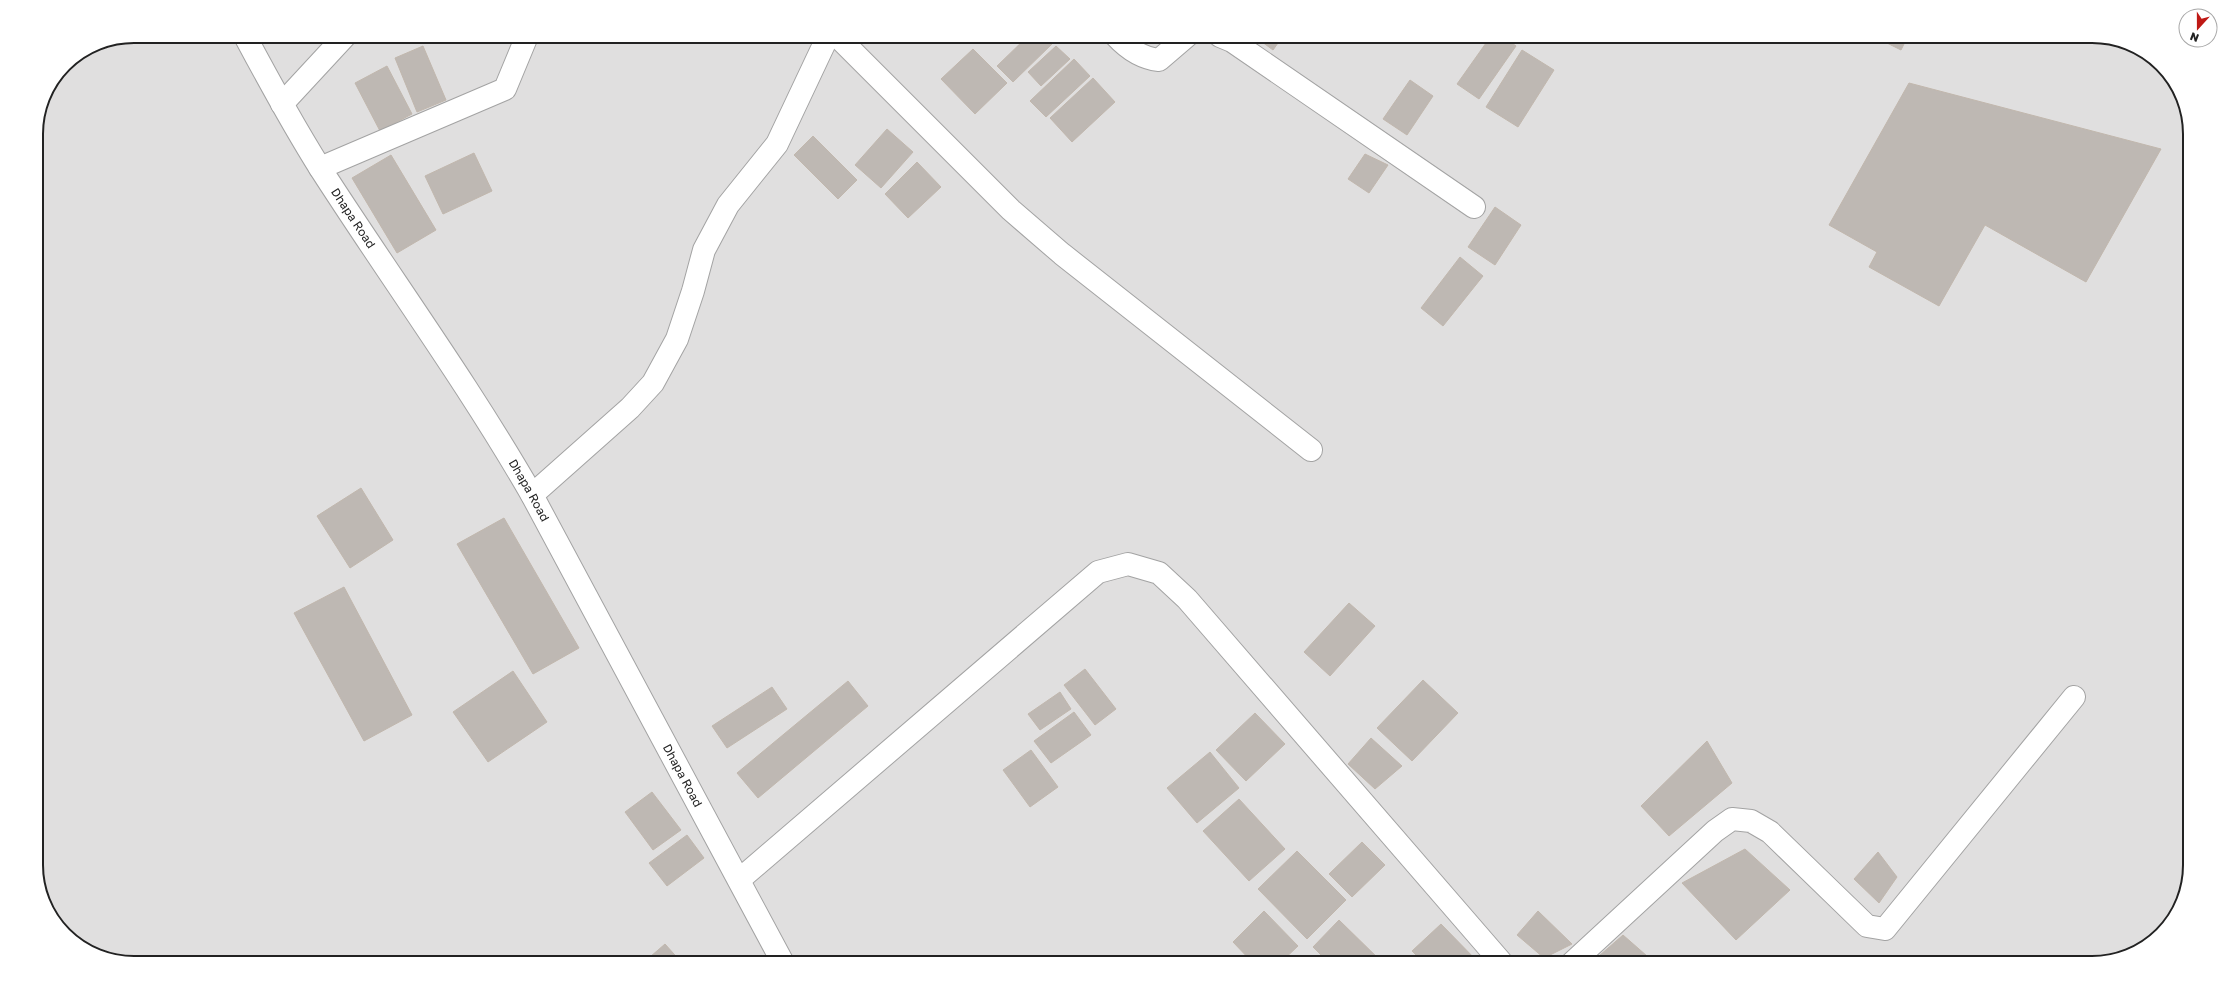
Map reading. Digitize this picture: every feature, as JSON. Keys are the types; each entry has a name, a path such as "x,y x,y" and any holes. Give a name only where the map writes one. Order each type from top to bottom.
{"street":[{"name":"Dhapa Road","path":"249,43 282,104 320,168 496,432 532,495 779,956"},
{"path":"282,104 339,43"},
{"path":"320,168 505,88 524,43"},
{"path":"532,495 630,408 653,383 676,339 694,291 704,250 728,205 777,144 825,43"},
{"path":"844,43 1011,210 1062,254 1311,450"},
{"path":"1122,43 1127,48 1147,59 1159,60 1179,43"},
{"path":"1235,43 1474,207"},
{"path":"739,880 1098,572 1128,564 1160,573 1187,600 1496,956"},
{"path":"1580,956 1715,831 1732,819 1752,821 1770,832 1867,926 1885,929 2074,697"}],"shaded area":[{"path":"2092,43 2110,45 2127,50 2152,66 2168,84 2178,105 2183,128 2183,865 2181,883 2174,905 2160,925 2142,941 2132,947 2115,953 2092,956 128,956 99,949 84,941 74,933 58,915 48,894 43,871 43,128 46,111 52,94 70,70 89,55 99,50 122,44"}],"building":[{"path":"1021,43 1052,44 1013,82 997,66"},
{"path":"1264,43 1278,43 1273,50"},
{"path":"1486,43 1512,43 1516,46 1479,99 1457,84"},
{"path":"1887,43 1904,43 1901,50"},
{"path":"423,46 446,100 417,112 395,58"},
{"path":"1056,46 1070,59 1041,86 1028,72"},
{"path":"973,49 1007,83 975,114 941,79"},
{"path":"1522,50 1554,70 1518,127 1486,107"},
{"path":"1074,59 1090,76 1046,117 1030,101"},
{"path":"387,66 412,114 380,131 355,83"},
{"path":"1093,78 1115,102 1072,142 1050,118"},
{"path":"1410,80 1433,96 1407,135 1383,119"},
{"path":"1909,83 2161,149 2086,282 1985,225 1939,306 1869,267 1877,252 1829,225"},
{"path":"887,129 913,152 881,188 855,165"},
{"path":"813,136 857,180 838,199 794,155"},
{"path":"474,153 492,191 443,214 425,176"},
{"path":"1365,154 1388,165 1369,193 1348,179"},
{"path":"391,155 436,230 397,253 352,178"},
{"path":"917,162 941,187 908,218 885,194"},
{"path":"1495,207 1521,225 1495,265 1468,247"},
{"path":"1460,257 1483,276 1443,326 1421,308"},
{"path":"361,488 393,540 350,568 317,516"},
{"path":"504,518 579,648 533,674 457,544"},
{"path":"344,587 412,715 364,741 294,613"},
{"path":"1349,603 1375,626 1330,676 1304,652"},
{"path":"1085,669 1116,709 1095,725 1064,685"},
{"path":"513,671 547,722 488,762 453,712"},
{"path":"1423,680 1458,713 1412,761 1377,728"},
{"path":"848,681 868,706 758,798 737,773"},
{"path":"772,687 787,709 727,748 712,726"},
{"path":"1060,692 1071,709 1040,730 1028,714"},
{"path":"1074,712 1091,735 1051,763 1034,741"},
{"path":"1255,713 1285,744 1246,781 1216,750"},
{"path":"1371,738 1402,766 1375,789 1348,764"},
{"path":"1707,741 1732,783 1669,836 1641,806"},
{"path":"1031,750 1058,787 1030,807 1003,770"},
{"path":"1210,752 1239,788 1197,823 1167,788"},
{"path":"652,792 681,830 653,850 625,812"},
{"path":"1239,799 1285,849 1249,881 1203,831"},
{"path":"687,835 704,858 667,886 649,863"},
{"path":"1362,842 1385,865 1352,897 1329,874"},
{"path":"1745,849 1790,890 1736,940 1682,883"},
{"path":"1297,851 1346,900 1307,939 1258,889"},
{"path":"1878,852 1897,877 1879,903 1854,879"},
{"path":"1264,911 1298,946 1287,956 1246,956 1233,942"},
{"path":"1538,911 1572,944 1548,956 1542,956 1517,935"},
{"path":"1339,920 1376,956 1322,956 1313,947"},
{"path":"1441,924 1472,956 1417,956 1412,951"},
{"path":"1623,935 1647,956 1599,956"},
{"path":"665,944 676,956 651,956"}]}
